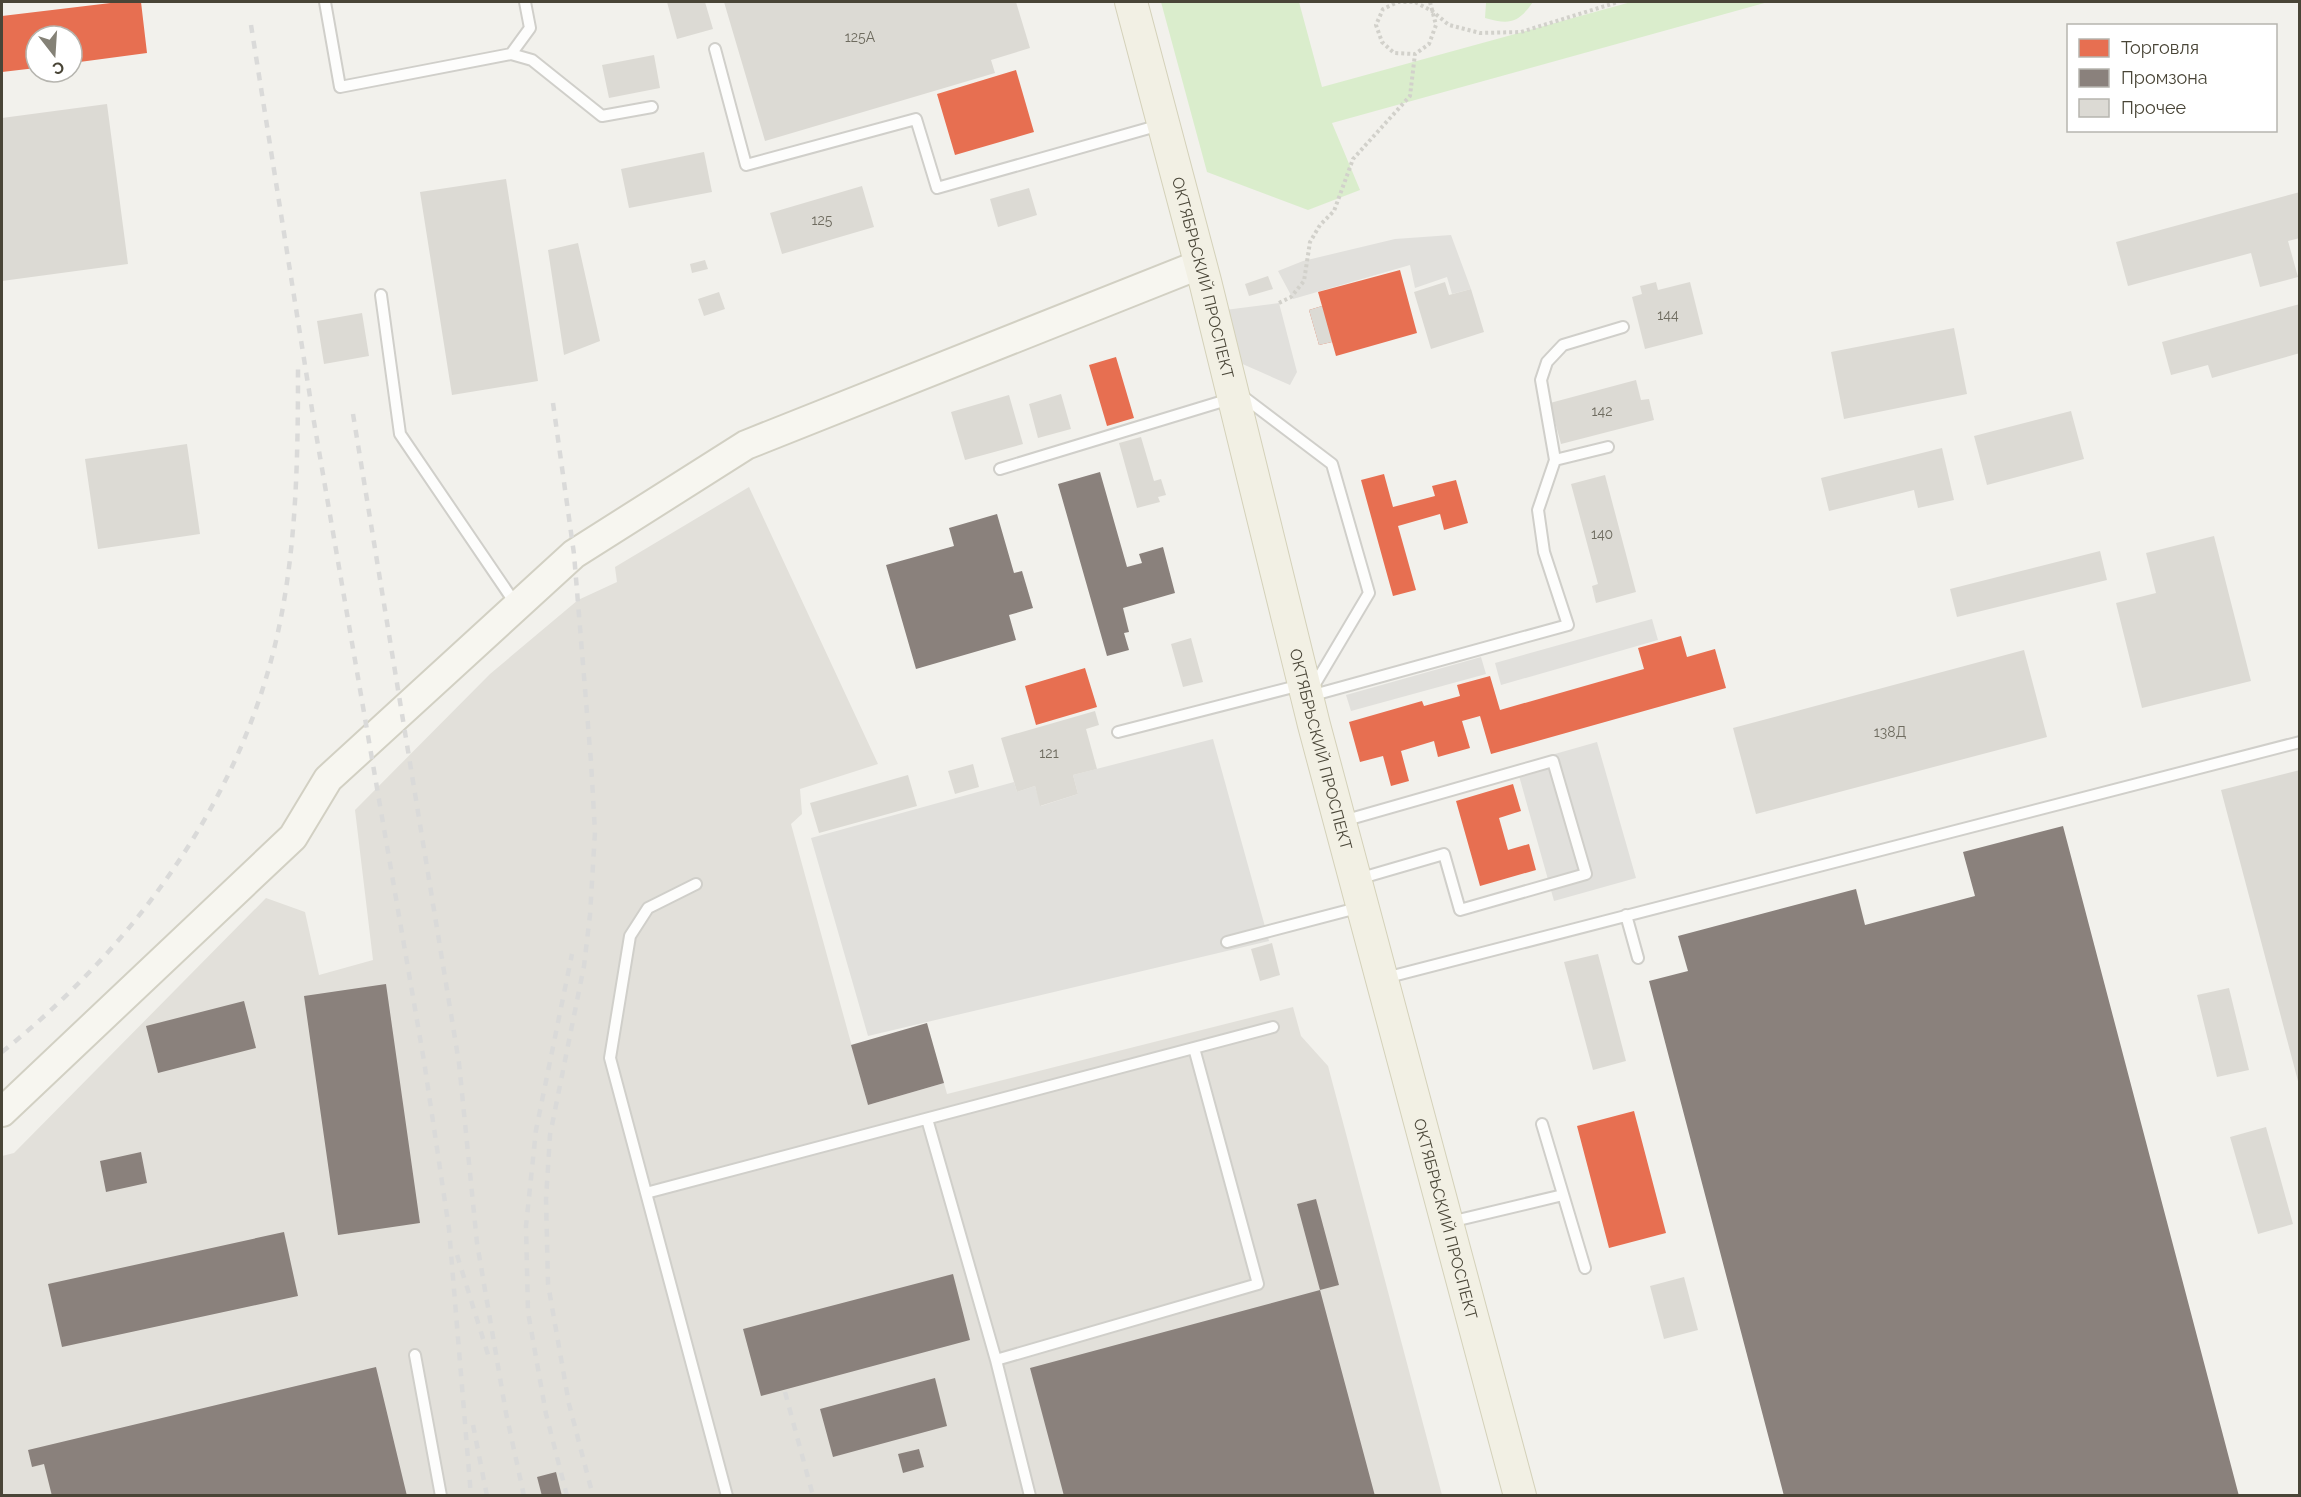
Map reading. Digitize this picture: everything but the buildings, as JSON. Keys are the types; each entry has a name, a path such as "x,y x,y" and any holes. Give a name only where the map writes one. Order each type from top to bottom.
{"main road":[{"name":"ОКТЯБРЬСКИЙ ПРОСПЕКТ","path":"1131,2 1201,264 1358,893 1520,1496"}],"street":[{"path":"2,1112 292,837 328,779 574,554 746,445 1201,264"}],"lane":[{"path":"326,2 340,87 511,54 532,60 602,116 652,107"},
{"path":"511,54 530,28 525,2"},
{"path":"715,49 746,165 916,119 937,188 1163,124"},
{"path":"381,295 400,434 518,606"},
{"path":"1118,732 1306,690 1569,625 1544,552 1538,510 1555,460 1541,380 1547,362 1563,345 1623,327"},
{"path":"1000,469 1232,393 1332,464 1369,593 1306,690"},
{"path":"1555,460 1608,447"},
{"path":"1381,979 2300,742"},
{"path":"1227,942 1358,893 1444,854 1460,910 1586,874 1553,761 1340,822"},
{"path":"696,884 648,908 630,936 610,1058 727,1496"},
{"path":"1626,915 1638,958"},
{"path":"646,1193 1273,1027"},
{"path":"996,1360 1258,1284 1194,1048"},
{"path":"927,1119 996,1360 1030,1496"},
{"path":"1542,1124 1585,1268"},
{"path":"1446,1222 1563,1195"},
{"path":"415,1355 441,1496"}],"path":[{"path":"1430,2 1432,10 1436,26 1430,44 1415,54 1394,53 1382,42 1376,25 1383,9 1398,2 1415,2 1432,10 1449,26 1480,33 1521,32 1618,2"},
{"path":"1280,303 1291,297 1304,281 1310,242 1320,225 1334,211 1353,159 1410,96 1415,54"}],"shaded area":[{"path":"1451,235 1471,289 1452,294 1447,277 1415,288 1410,265 1293,299 1278,271 1303,261 1395,239"},
{"path":"1279,303 1297,372 1290,385 1238,362 1225,310"},
{"path":"749,487 878,764 800,789 802,814 791,824 868,1105 944,1083 947,1094 1293,1007 1301,1036 1328,1066 1442,1495 2,1496 2,1156 14,1153 266,898 305,912 319,975 373,960 355,810 490,674 578,600 617,582 615,567"},
{"path":"1652,619 1658,640 1501,685 1495,663"},
{"path":"1481,657 1486,674 1351,711 1346,695"},
{"path":"1213,739 1269,941 868,1036 811,838 1014,782 1017,792 1035,786 1041,806 1078,794 1073,775"},
{"path":"1597,742 1636,878 1554,901 1516,765"}],"green space":[{"path":"1161,2 1299,2 1322,87 1631,2 1768,2 1332,123 1360,190 1308,210 1207,172"},
{"path":"1488,2 1533,2 1518,18 1507,22 1485,18"}],"railway":[{"path":"251,25 314,422 424,1061 449,1229 471,1496"},
{"path":"2,1052 49,1012 94,968 135,921 172,871 205,818 234,762 257,705 275,645 288,576 295,505 298,365"},
{"path":"553,403 574,554 595,832 590,915 584,966 550,1135 546,1199 548,1284 569,1404 593,1496"},
{"path":"353,414 459,1063 477,1243 506,1413 524,1496"},
{"path":"567,1496 546,1414 528,1312 526,1226 536,1130 572,954"},
{"path":"457,1255 490,1361"},
{"path":"785,1392 813,1496"},
{"path":"473,1425 487,1496"}]}
